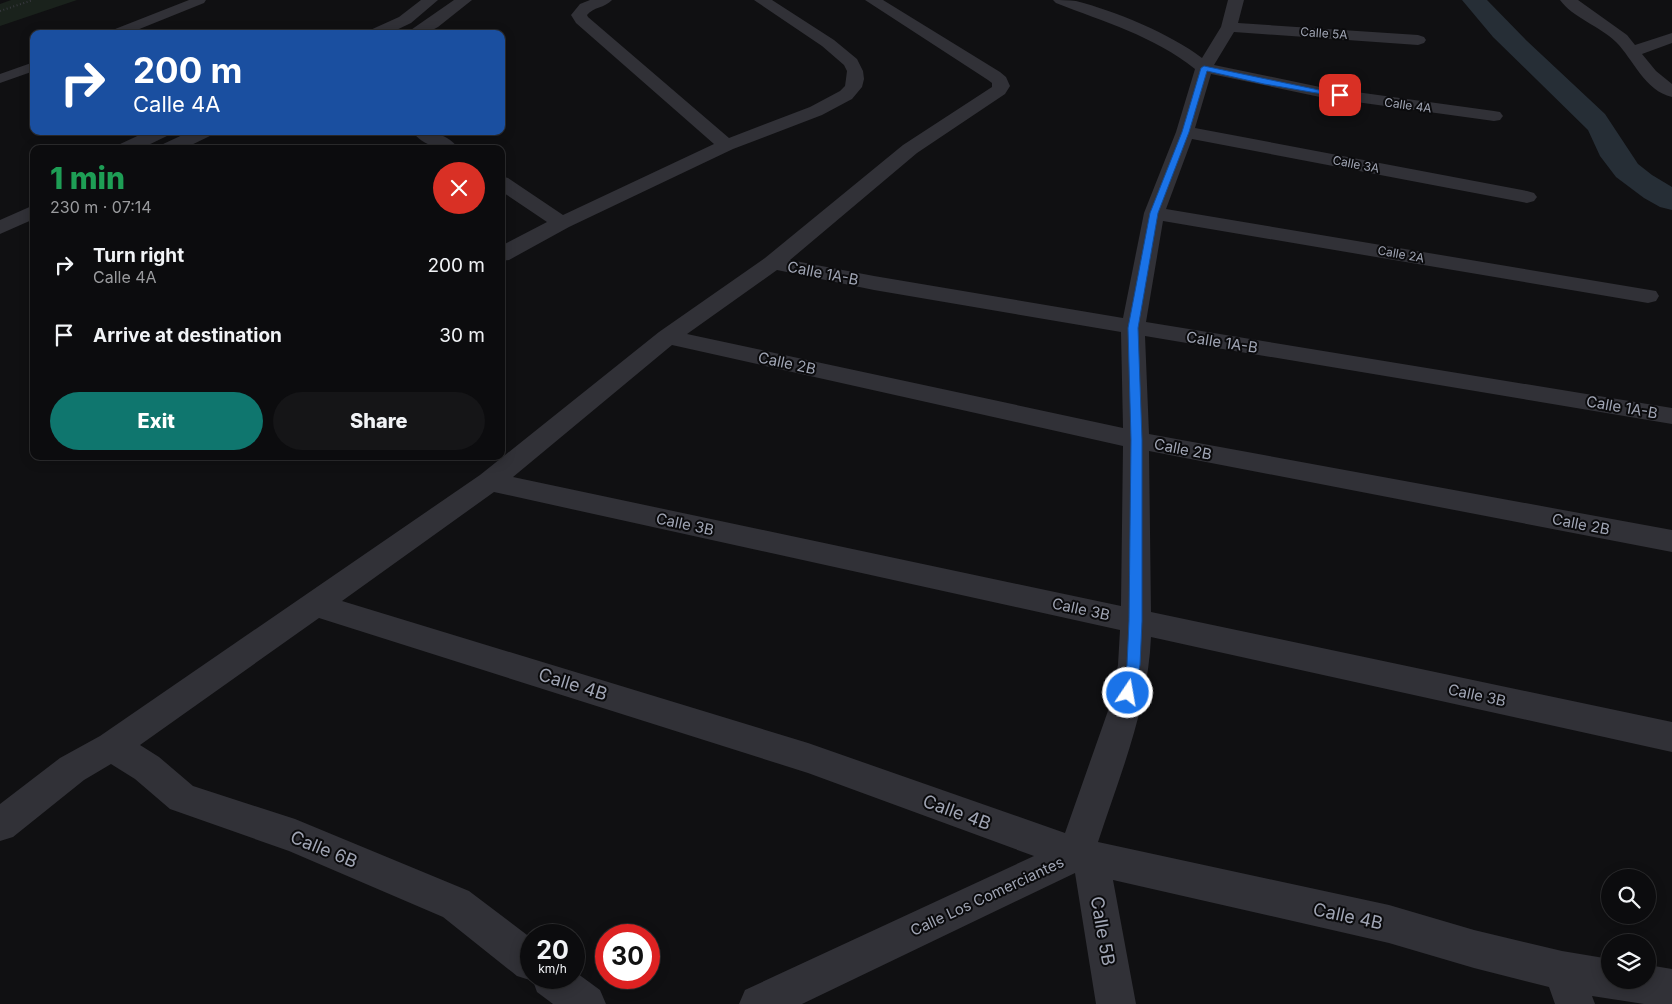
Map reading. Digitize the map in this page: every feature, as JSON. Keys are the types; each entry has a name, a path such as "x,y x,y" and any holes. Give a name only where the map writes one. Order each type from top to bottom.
{"street":[{"path":"383,30 405,20 430,0"},
{"path":"420,30 432,24 464,0"},
{"path":"604,0 585,7 580,16 582,20 726,146"},
{"path":"505,253 562,223 726,146 837,101 846,95 856,80 851,62 828,43 762,0"},
{"path":"0,825 72,769 112,746 490,482 667,337 773,263 910,149 999,90 1001,86 1000,81 994,76 873,0"},
{"path":"1061,0 1183,51 1204,68"},
{"name":"Calle Los Comerciantes","path":"759,1004 1083,856 1125,708 1134,665 1136,621 1136,440 1133,328 1154,213 1185,132 1204,68 1230,27 1236,0"},
{"path":"1568,0 1621,38 1650,75 1672,92"},
{"name":"Calle 5A","path":"1230,27 1418,40"},
{"path":"1631,52 1672,38"},
{"name":"Calle 4A","path":"1204,68 1320,92 1494,116"},
{"name":"Calle 3A","path":"1185,132 1526,197"},
{"path":"134,145 155,135"},
{"path":"176,145 198,135"},
{"path":"427,135 444,145"},
{"path":"505,185 562,223"},
{"path":"0,208 30,194"},
{"name":"Calle 2A","path":"1154,213 1648,296"},
{"path":"0,228 30,214"},
{"name":"Calle 1A-B","path":"773,263 874,283 1133,328 1672,416"},
{"name":"Calle 2B","path":"667,337 1136,440 1672,541"},
{"name":"Calle 3B","path":"490,482 1672,737"},
{"name":"Calle 4B","path":"316,605 808,758 1083,856 1389,924 1474,949 1568,987 1601,981"},
{"name":"Calle 6B","path":"112,746 147,768 182,798 295,836 456,904 520,953"},
{"name":"Calle 5B","path":"1083,856 1116,1004"},
{"path":"1656,986 1672,989"},
{"path":"566,989 586,1004"}],"lane":[{"path":"125,30 200,0"},
{"path":"0,79 30,68"}],"path":[{"path":"0,11 33,0"}],"shaded area":[{"path":"11,0 77,0 0,26 0,4"}],"waterway":[{"path":"1474,0 1502,32 1599,124 1616,156 1627,171 1648,187 1672,200"}],"route":[{"path":"1128,693 1134,665 1136,621 1136,440 1133,328 1154,213 1185,132 1204,68 1264,82 1340,95"}]}
